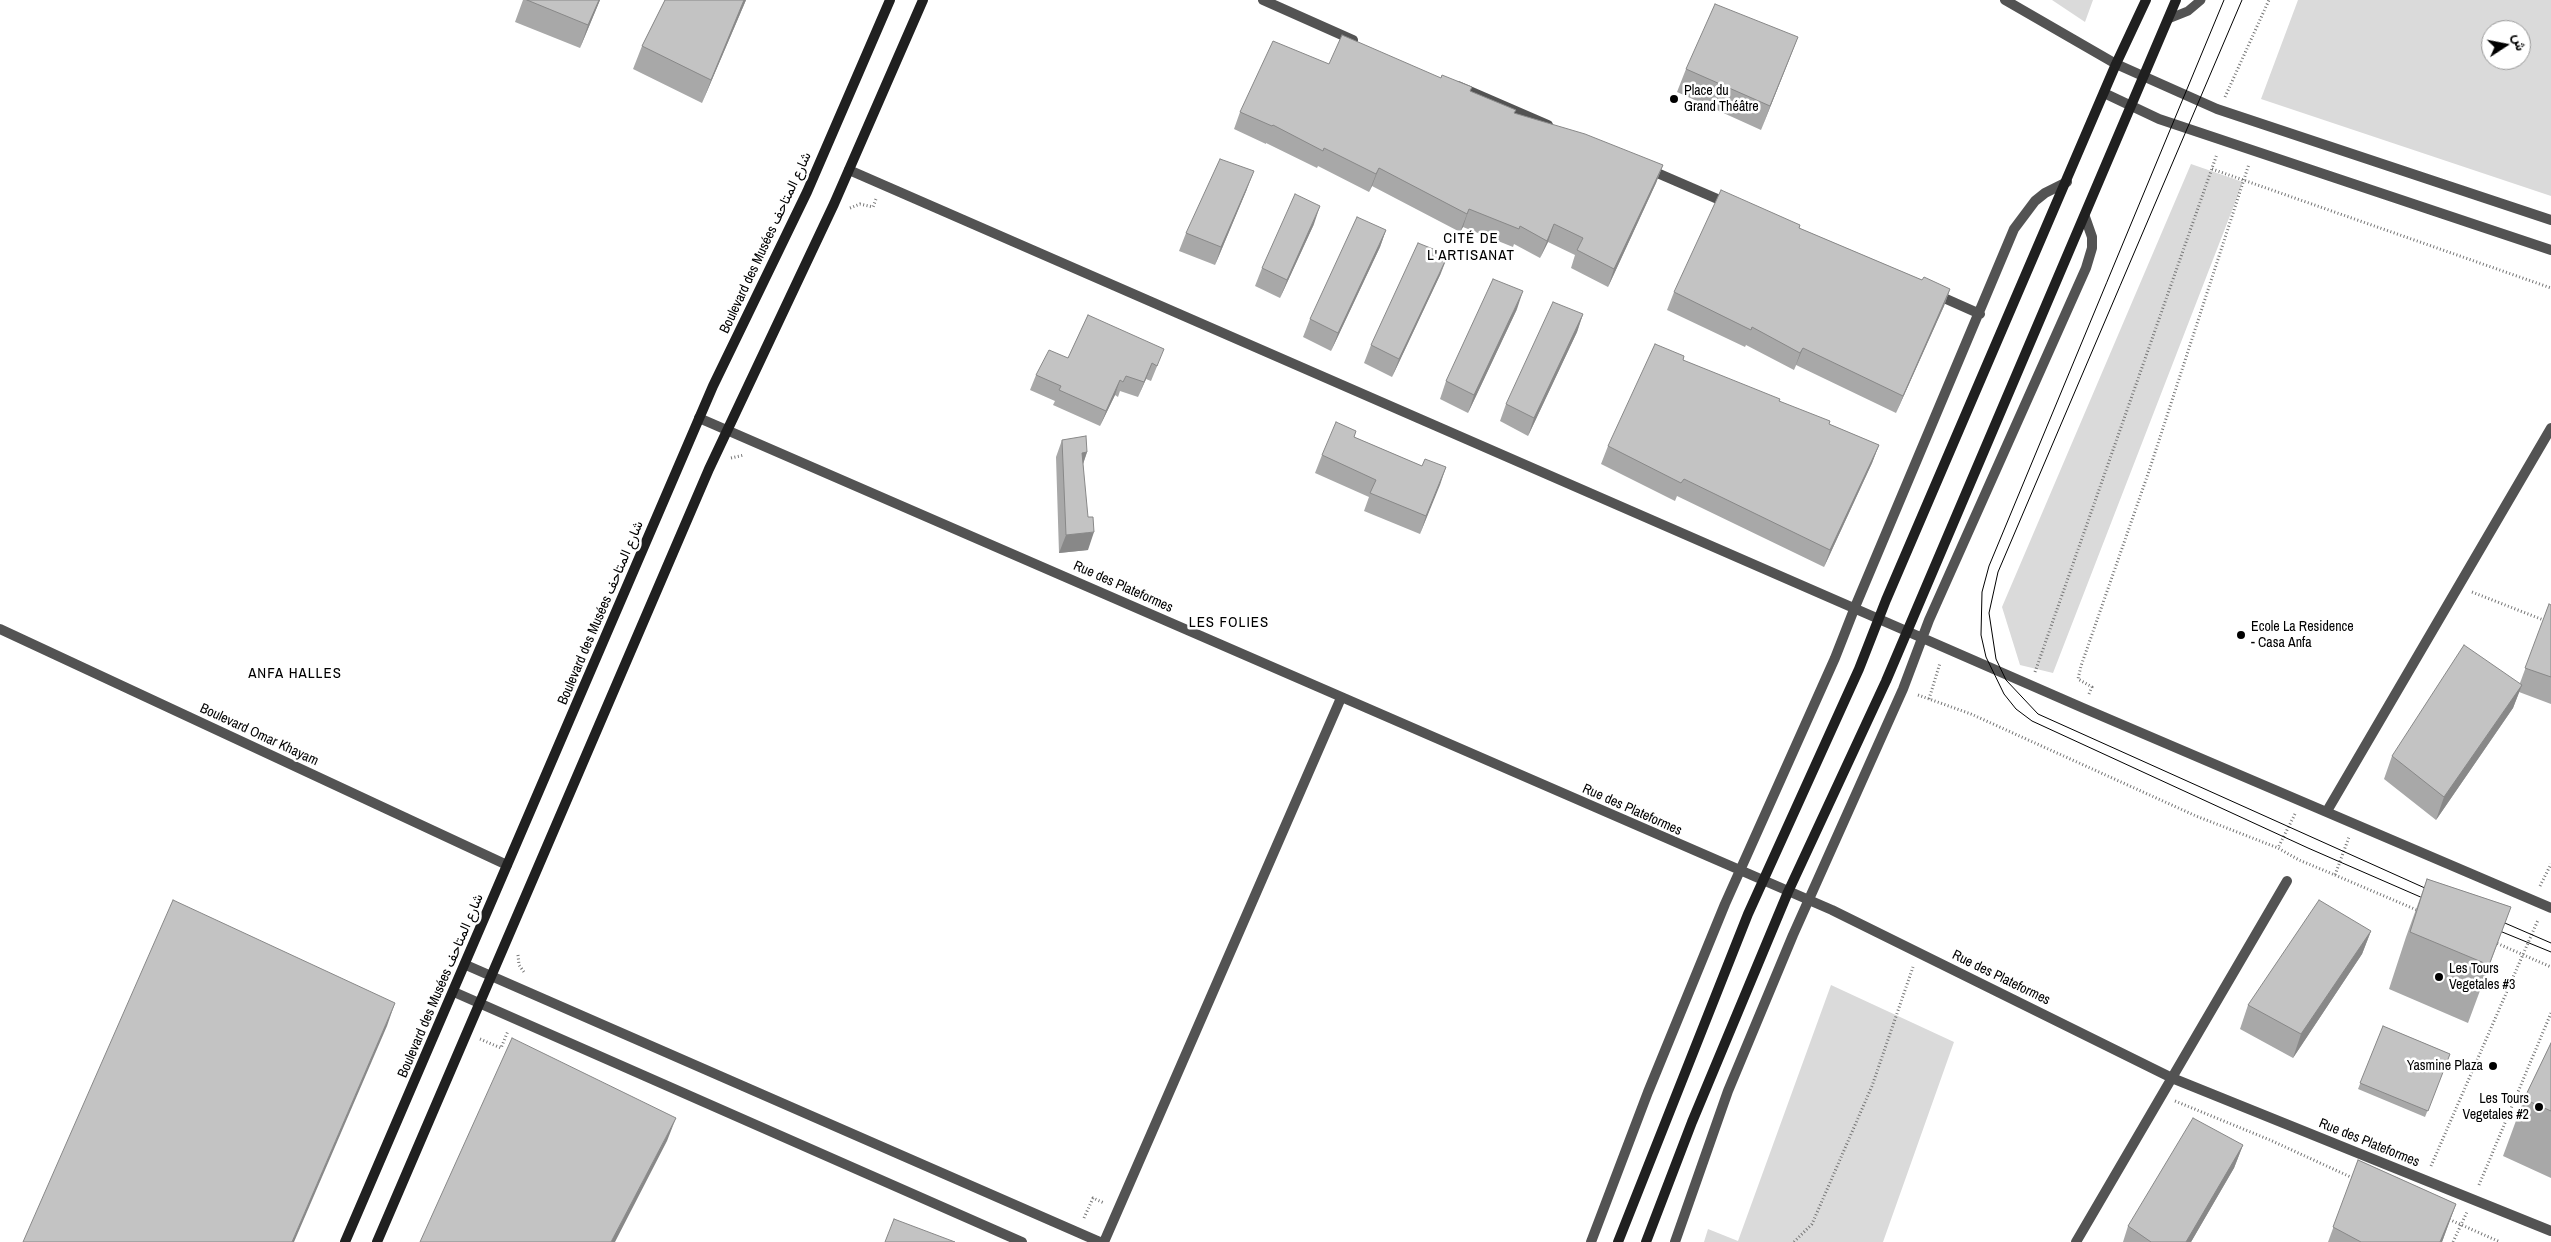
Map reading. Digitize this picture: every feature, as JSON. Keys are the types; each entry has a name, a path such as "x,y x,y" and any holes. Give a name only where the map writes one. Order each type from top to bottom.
{"street":[{"name":"Boulevard des Musées شارع المتاحف","path":"345,1242 466,965 699,418 807,192 890,0"},
{"path":"377,1242 727,430 848,170 923,0"},
{"path":"1263,0 1363,44"},
{"path":"2005,0 2116,64 2218,109 2551,220"},
{"path":"1646,1242 1692,1122 1788,892 1886,682 1906,630 2085,217 2132,106 2142,77 2176,0"},
{"path":"1618,1242 1762,881 1859,669 1879,618 2142,3"},
{"path":"1446,80 1555,128"},
{"path":"2104,94 2160,119 2551,250"},
{"path":"1637,164 1738,208"},
{"path":"848,170 1855,607 2083,708 2548,907"},
{"path":"1591,1242 1648,1092 1740,871 1835,658 2014,229 2027,210 2045,193 2067,182"},
{"path":"1675,1242 1728,1091 1809,900 2086,268 2092,248 2092,237 2085,217"},
{"path":"1920,288 1980,314"},
{"name":"Rue des Plateformes","path":"699,418 1809,900 2172,1078 2551,1231"},
{"path":"2327,811 2551,428"},
{"name":"Boulevard Omar Khayam","path":"0,629 507,865"},
{"path":"466,965 1102,1242 1341,698"},
{"path":"2076,1242 2286,881"},
{"path":"454,992 1022,1242"}],"lane":[{"path":"2168,19 2188,11 2200,0"}],"path":[{"path":"2218,109 2269,0"},
{"path":"2031,684 2223,139"},
{"path":"2083,708 2092,687 2078,679 2149,471 2254,150"},
{"path":"2212,169 2244,178 2551,288"},
{"path":"2458,586 2551,623"},
{"path":"1929,699 1945,648"},
{"path":"1903,689 1971,714 2196,816 2278,848 2299,860 2424,913"},
{"path":"2278,848 2301,800"},
{"path":"2335,875 2355,823"},
{"path":"2533,901 2551,864"},
{"path":"2425,1180 2522,954 2548,907"},
{"path":"2486,939 2551,967"},
{"path":"1794,1242 1812,1224 1872,1086 1918,953"},
{"path":"2453,1242 2551,1013"},
{"path":"2161,1095 2270,1140 2362,1182"},
{"path":"1078,1232 1093,1198 1118,1209"},
{"path":"2443,1217 2500,1242"}],"shaded area":[{"path":"2052,0 2093,0 2085,22"},
{"path":"2298,0 2551,0 2551,196 2261,99"},
{"path":"2191,164 2243,182 2053,673 2020,665 2002,607"},
{"path":"1831,985 1954,1042 1883,1242 1704,1242 1708,1229 1738,1241"}],"building":[{"path":"527,0 599,0 588,25"},
{"path":"665,0 744,0 711,80 642,46"},
{"path":"1715,4 1798,37 1770,106 1686,69"},
{"path":"1342,35 1441,78 1442,75 1472,87 1470,91 1516,110 1514,113 1585,134 1663,165 1614,269 1577,250 1583,238 1554,224 1547,241 1520,226 1519,229 1469,209 1467,214 1379,168 1376,174 1324,148 1323,151 1273,125 1240,112 1273,41 1329,64"},
{"path":"1220,159 1254,171 1221,247 1186,233"},
{"path":"1721,190 1800,225 1799,228 1922,280 1924,277 1950,289 1903,396 1803,348 1800,353 1752,327 1751,330 1674,292"},
{"path":"1295,194 1320,206 1287,280 1262,268"},
{"path":"1357,217 1386,230 1338,333 1310,319"},
{"path":"1418,243 1448,255 1399,359 1371,345"},
{"path":"1493,279 1523,291 1474,395 1446,381"},
{"path":"1553,302 1583,314 1534,418 1506,404"},
{"path":"1088,315 1164,349 1157,366 1152,363 1144,382 1126,376 1123,382 1120,380 1106,411 1059,390 1061,386 1036,375 1049,350 1068,358"},
{"path":"1655,344 1684,356 1683,360 1780,399 1779,401 1830,421 1829,424 1879,445 1830,550 1684,479 1681,483 1608,446"},
{"path":"1336,422 1356,431 1354,437 1422,466 1425,459 1446,467 1426,516 1370,493 1376,480 1322,455"},
{"path":"1086,436 1087,452 1082,453 1088,517 1093,517 1094,532 1066,535 1062,440"},
{"path":"2549,604 2551,605 2551,677 2525,668"},
{"path":"2464,645 2522,685 2444,797 2392,756"},
{"path":"2427,879 2511,907 2489,965 2410,932"},
{"path":"173,900 395,1003 292,1242 23,1242"},
{"path":"2319,900 2371,931 2301,1034 2248,1005"},
{"path":"2383,1026 2450,1054 2428,1111 2360,1083"},
{"path":"512,1038 676,1118 611,1242 420,1242"},
{"path":"2551,1043 2551,1111 2524,1099"},
{"path":"2193,1118 2243,1145 2186,1242 2151,1242 2128,1226"},
{"path":"2358,1160 2456,1204 2440,1242 2361,1242 2333,1227"},
{"path":"894,1219 955,1242 885,1242"}],"tram line":[{"path":"2224,0 1989,566 1982,592 1981,635 1986,657 2004,694 2016,709 2032,721 2308,848 2432,902"},
{"path":"2242,0 1998,572 1989,613 1996,659 2006,680 2038,714 2436,893"},
{"path":"2491,917 2551,943"},
{"path":"2490,927 2551,952"}],"place":[{"name":"Place du Grand Théâtre","path":"1674,99"},
{"name":"Ecole La Residence - Casa Anfa","path":"2241,635"},
{"name":"Les Tours Vegetales #3","path":"2439,977"},
{"name":"Yasmine Plaza","path":"2493,1066"},
{"name":"Les Tours Vegetales #2","path":"2539,1107"}],"district":[{"name":"CITÉ DE L'ARTISANAT","path":"1471,248"},
{"name":"LES FOLIES","path":"1229,623"},
{"name":"ANFA HALLES","path":"295,674"}]}
